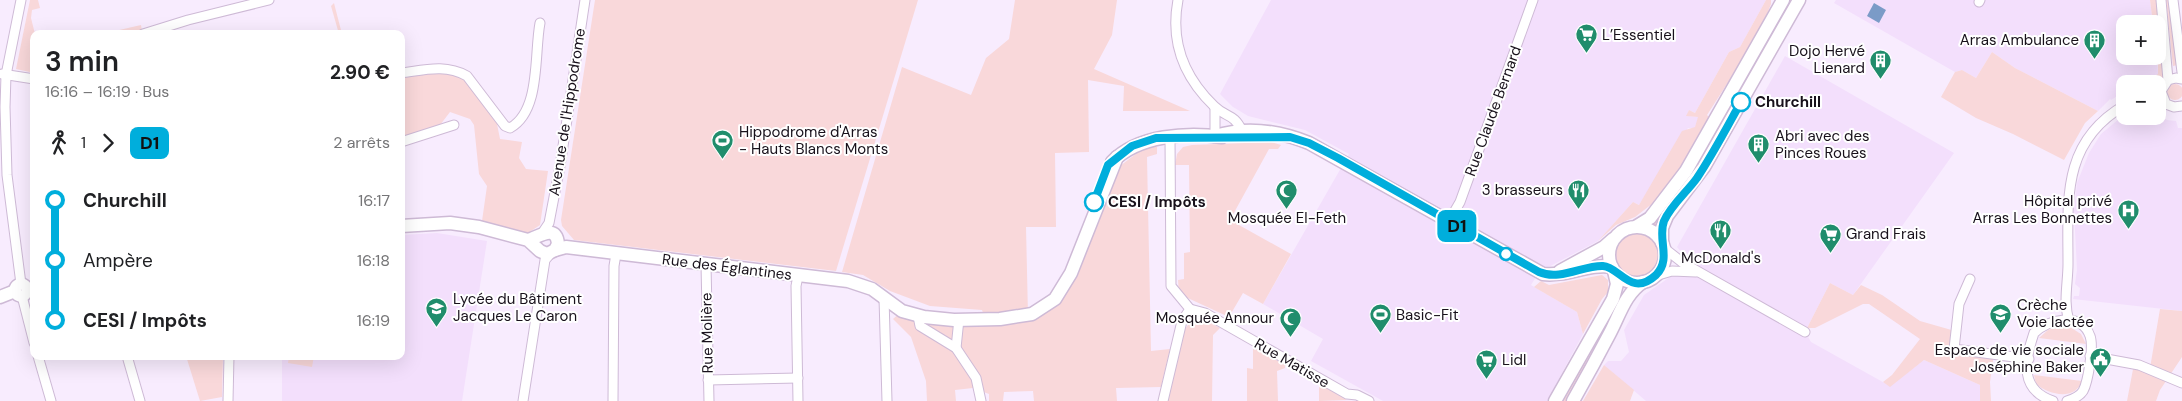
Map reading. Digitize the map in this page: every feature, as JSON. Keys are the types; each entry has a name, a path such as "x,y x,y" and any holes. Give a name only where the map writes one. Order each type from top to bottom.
{"street":[{"path":"21,0 3,74 3,176 8,188 30,321"},
{"path":"158,30 269,0"},
{"name":"Avenue de l'Hippodrome","path":"523,401 585,0"},
{"path":"1178,0 1175,20 1180,56 1186,73 1215,108 1237,130"},
{"name":"Rue Claude Bernard","path":"1449,221 1460,202 1533,0"},
{"path":"1555,274 1604,247 1626,228 1637,226 1650,218 1686,171 1783,0"},
{"path":"1163,401 1182,321 1190,309 1171,286 1170,137 1215,136 1237,130 1290,137 1309,143 1338,158 1539,272 1555,274 1580,271 1598,266 1613,269 1626,280 1649,279 1664,261 1662,228 1667,216 1704,168 1799,0"},
{"path":"2161,0 2168,80"},
{"path":"2173,0 2182,72"},
{"path":"405,72 440,68 459,71 481,90 505,126 510,128 518,123 532,93 540,23"},
{"path":"3,74 30,78"},
{"path":"2166,83 2168,80 2176,78 2182,79"},
{"path":"2166,104 2174,107 2182,106"},
{"path":"1215,108 1215,136"},
{"path":"2064,320 2068,278 2067,209 2072,172 2087,138 2116,112"},
{"path":"405,141 454,126"},
{"name":"Rue des Églantines","path":"405,226 457,224 547,243 616,254 848,281 872,289 902,311 918,316 959,319 1018,318 1032,314 1055,299 1071,273 1117,157 1144,141 1170,137"},
{"path":"1637,226 1654,232 1676,259 1805,332"},
{"path":"1555,401 1613,299 1617,284 1609,253 1615,237"},
{"path":"613,401 614,266 616,254"},
{"name":"Rue Molière","path":"706,265 709,401"},
{"path":"1573,401 1626,299 1635,288 1649,279 1677,270 1698,272"},
{"path":"798,276 796,286 798,401"},
{"path":"1970,279 1959,304 1954,349 2029,358"},
{"path":"0,296 24,289"},
{"path":"884,298 887,401"},
{"name":"Rue Matisse","path":"1190,309 1205,313 1347,394 1357,395 1369,401"},
{"path":"918,316 920,326 956,348 976,378 981,401"},
{"path":"956,348 959,319"},
{"path":"2048,400 2028,384 2029,358 2034,333 2047,324 2064,320 2081,325 2090,335 2092,343 2087,382 2083,392 2067,401"},
{"path":"2090,356 2139,365 2182,382"},
{"path":"39,360 51,401"},
{"path":"128,360 140,401"},
{"path":"228,401 229,360"},
{"path":"708,380 798,378"}],"shaded area":[{"path":"30,0 38,0 40,8 32,10 31,18 34,30 30,30 30,72 16,69"},
{"name":"Hippodrome d'Arras - Hauts Blancs Monts","path":"595,0 918,0 836,271 574,240 562,226 561,220"},
{"path":"1015,0 1117,0 1112,35 1094,69 1190,111 1123,111 1124,86 1088,80 1089,152 1055,153 1056,227 1026,227 1028,315 1055,299 1120,166 1145,147 1157,147 1157,154 1147,157 1151,351 1170,349 1161,387 1116,388 1117,401 1034,401 1033,391 1004,392 1003,401 989,401 989,394 973,388 955,390 956,401 927,401 926,381 911,337 893,319 902,311 985,318 982,310 930,306 890,291 863,275 842,272 902,67 971,95 986,58 1009,39"},
{"path":"1271,0 1766,0 1740,47 1729,52 1695,113 1689,110 1687,116 1699,117 1695,128 1688,128 1639,205 1633,202 1598,241 1539,272 1531,285 1577,312 1583,334 1547,401 1383,401 1311,361 1323,339 1263,304 1349,154 1305,130 1248,116 1233,107 1220,94"},
{"path":"1766,0 1771,0 1771,4 1759,34 1707,115 1711,119 1690,156 1657,200 1635,217 1616,225 1598,241 1633,202 1639,205 1682,131 1695,127 1698,117 1686,116 1689,110 1695,113 1729,52 1740,47"},
{"path":"1789,0 1793,0 1703,161 1657,228 1649,224"},
{"path":"1836,0 2150,0 2152,15 2116,15 2116,65 2158,65 2158,74 2116,75 2116,97 2110,99 2098,111 2015,68 1992,52 1976,78 1962,70 1955,72 1834,3"},
{"path":"2150,0 2157,0 2159,15 2152,15"},
{"path":"2166,0 2170,0 2178,65 2173,66"},
{"path":"334,3 341,30 338,30 331,6"},
{"path":"141,25 142,30 119,30"},
{"path":"1992,52 2015,68 2098,111 2085,123 2064,160 1976,118 1941,97 1955,72 1962,70 1976,78"},
{"path":"1785,56 1954,153 1853,295 1830,283 1805,332 1811,342 1890,386 1924,360 1980,385 1980,401 1646,401 1604,365 1608,361 1621,361 1629,352 1624,330 1644,295 1670,277 1698,272 1677,247"},
{"path":"2158,65 2162,65 2164,75 2156,75"},
{"path":"459,71 501,120 497,124 500,139 522,142 519,158 526,169 548,171 540,225 528,233 482,221 487,186 479,174 474,125 470,119 450,112 437,129 405,141 405,73"},
{"path":"2172,84 2178,84 2183,89 2181,98 2172,100 2167,95 2167,89"},
{"name":"Hôpital privé Arras Les Bonnettes","path":"2166,119 2176,121 2178,128 2182,128 2182,311 2073,299 2074,296 2079,296 2080,288 2075,284 2077,270 2074,210 2077,183 2089,153 2101,134 2116,122 2116,125 2166,125"},
{"path":"1271,142 1281,145 1278,149 1269,149 1230,220 1291,254 1263,304 1243,293 1229,317 1179,294 1178,280 1184,279 1184,253 1190,252 1189,165 1175,165 1177,154 1183,147 1192,145"},
{"path":"1637,232 1650,236 1656,242 1660,255 1656,268 1650,274 1637,278 1624,274 1618,268 1614,255 1618,242 1624,236"},
{"name":"Lycée du Bâtiment Jacques Le Caron","path":"437,233 487,241 462,401 282,401 282,360 405,360 405,235"},
{"path":"1602,275 1608,280 1608,292 1602,299 1583,334 1577,312 1534,287 1541,281 1549,285"},
{"path":"1830,283 1853,295 1861,285 1882,295 1920,321 1955,331 1954,349 1994,354 1990,382 1991,401 1980,401 1980,385 1924,360 1890,387 1883,382 1892,375 1920,339 1869,304 1863,304 1815,328 1809,328 1805,332"},
{"path":"1619,295 1622,297 1567,401 1559,401"},
{"path":"2160,309 2182,311 2182,357 2160,390 2156,401 2127,401 2134,364 2150,368"},
{"path":"1193,318 1201,318 1220,328 1213,335 1212,401 1167,401 1185,329"},
{"path":"2065,324 2081,334 2086,344 2039,338 2048,330"},
{"path":"1253,347 1285,365 1285,368 1277,371 1278,401 1247,401 1247,368 1253,369"},
{"path":"187,360 223,360 222,397 200,401"},
{"path":"288,360 313,360 312,367 288,363"},
{"path":"1604,365 1634,390 1630,401 1583,401"},
{"path":"2034,375 2082,381 2074,391 2068,394 2061,394 2041,388 2036,384"},
{"path":"1319,383 1347,400 1319,401"}],"water":[{"path":"1874,3 1886,10 1879,23 1867,16"}],"bus line":[{"name":"D1","path":"1094,202 1108,165 1132,146 1144,141 1156,138 1215,136 1226,138 1290,137 1309,143 1338,158 1542,274 1568,273 1602,266 1612,267 1619,277 1626,280 1633,282 1647,281 1660,271 1664,261 1662,228 1665,219 1704,168 1741,102"}],"place":[{"name":"L’Essentiel","path":"1586,54"},
{"name":"Arras Ambulance","path":"2095,59"},
{"name":"Dojo Hervé Lienard","path":"1881,79"},
{"name":"Churchill","path":"1741,102"},
{"name":"Hippodrome d'Arras - Hauts Blancs Monts","path":"723,160"},
{"name":"Abri avec des Pinces Roues","path":"1759,164"},
{"name":"CESI / Impôts","path":"1094,202"},
{"name":"Mosquée El-Feth","path":"1287,209"},
{"name":"3 brasseurs","path":"1579,209"},
{"name":"Hôpital privé Arras Les Bonnettes","path":"2128,229"},
{"name":"McDonald's","path":"1721,249"},
{"name":"Grand Frais","path":"1830,253"},
{"name":"Lycée du Bâtiment Jacques Le Caron","path":"437,327"},
{"name":"Crèche Voie lactée","path":"2001,333"},
{"name":"Basic-Fit","path":"1380,334"},
{"name":"Mosquée Annour","path":"1290,337"},
{"name":"Espace de vie sociale Joséphine Baker","path":"2100,378"},
{"name":"Lidl","path":"1486,379"}]}
